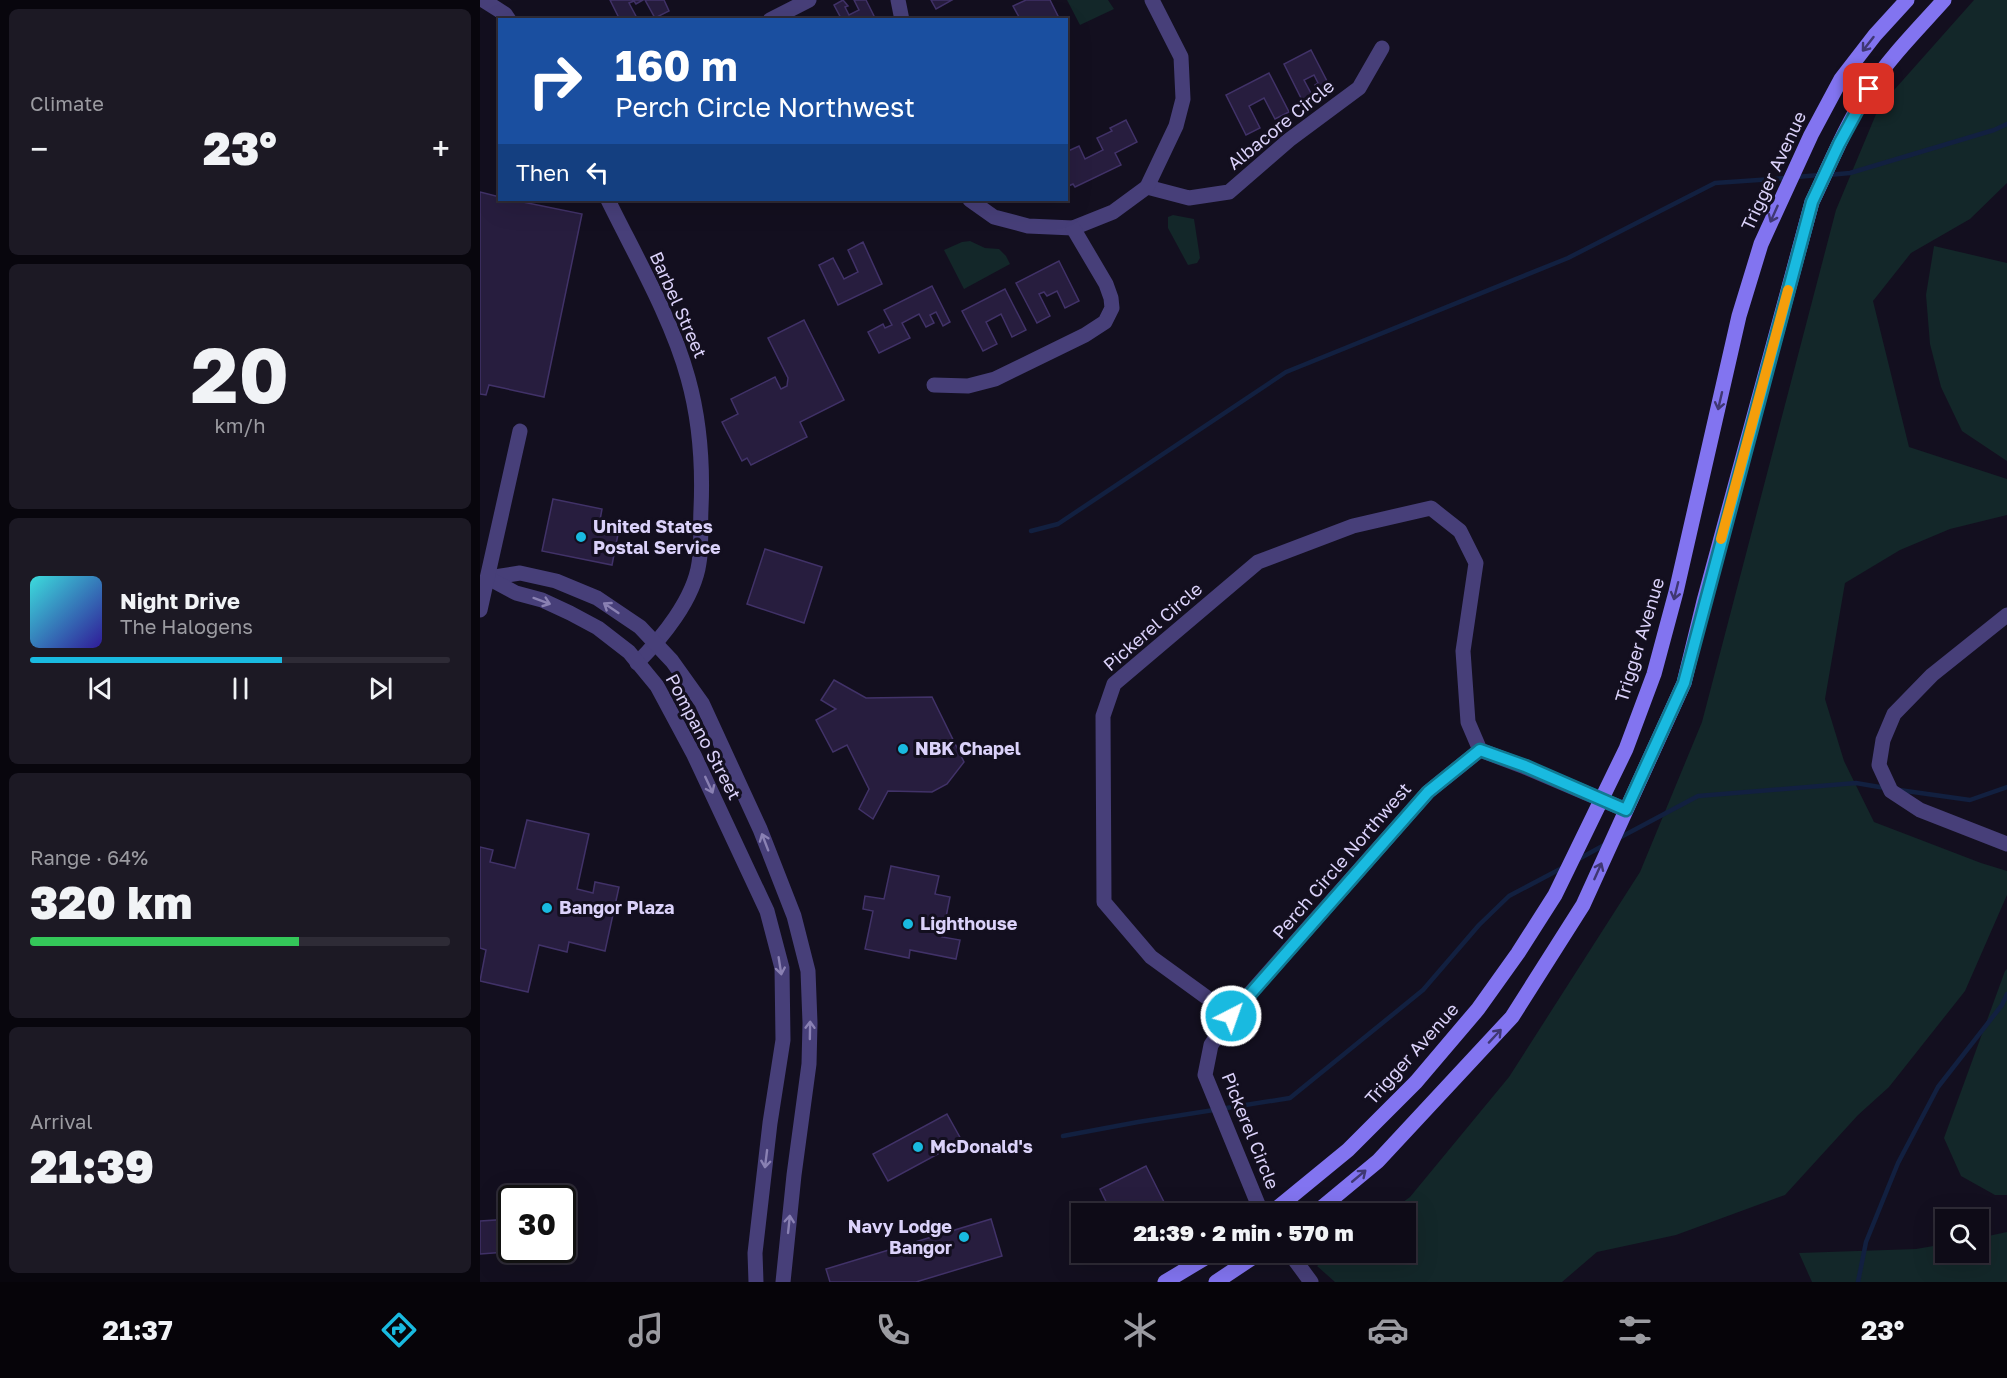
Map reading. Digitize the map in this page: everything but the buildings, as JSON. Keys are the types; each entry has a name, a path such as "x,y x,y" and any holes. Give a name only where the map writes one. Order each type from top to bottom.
{"main road":[{"name":"Trigger Avenue","path":"1283,1203 1348,1150 1416,1082 1478,1009 1518,953 1555,895 1626,749 1654,674 1676,592 1739,316 1761,244 1811,135 1841,79 1875,35 1907,0"},
{"path":"1327,1203 1378,1161 1512,1017 1583,905 1684,683 1812,202 1839,144 1869,89 1903,45 1944,0"},
{"path":"1165,1282 1197,1263"},
{"path":"1216,1282 1244,1263"}],"street":[{"path":"483,0 507,18"},
{"path":"774,18 809,0"},
{"path":"898,0 902,18"},
{"path":"971,201 994,217 1028,226 1073,228 1113,212 1147,187 1176,126 1182,99 1180,57 1152,0"},
{"name":"Albacore Circle","path":"1147,187 1189,198 1229,192 1289,140 1359,88 1382,48"},
{"name":"Barbel Street","path":"608,201 670,328 688,377 698,424 702,479 699,564 676,616 656,644 638,663"},
{"path":"934,385 968,386 995,379 1085,335 1105,322 1112,308 1112,298 1073,228"},
{"path":"480,610 520,431"},
{"name":"Pickerel Circle","path":"1257,1203 1205,1075 1211,1045 1231,1016 1151,957 1104,902 1103,716 1114,684 1258,562 1353,526 1431,508 1460,531 1476,563 1463,651 1468,722 1480,750"},
{"name":"Pompano Street","path":"488,578 520,573 556,581 597,598 640,627 672,661 702,703 755,819 794,916 808,971 809,1064 794,1174 783,1282"},
{"name":"Pompano Street","path":"488,578 516,593 542,600 598,628 629,652 657,686 694,754 767,911 782,968 783,1040 755,1253 756,1282"},
{"path":"2007,615 1932,675 1894,714 1883,740 1879,765 1891,792 1920,810 2007,844"},
{"path":"1480,750 1525,766 1626,810"},
{"name":"Perch Circle Northwest","path":"1231,1016 1428,792 1480,750"},
{"path":"1297,1263 1311,1282"}],"green space":[{"path":"1067,0 1108,0 1114,9 1080,25"},
{"path":"1974,0 2007,0 2007,183 1970,219 1911,253 1873,301 1909,447 2007,479 2007,515 1950,529 1900,550 1845,583 1825,699 1844,761 1874,822 2007,871 2007,895 1965,991 1889,1087 1858,1115 1785,1195 1676,1235 1597,1252 1562,1282 1335,1282 1317,1266 1321,1263 1416,1263 1416,1203 1402,1203 1410,1197 1509,1077 1640,872 1702,722 1836,210 1879,107"},
{"path":"1173,215 1194,219 1200,258 1197,263 1188,265 1168,228 1168,217"},
{"path":"970,241 985,248 999,249 1010,264 964,289 944,250"},
{"path":"1934,246 2007,263 2007,461 1962,431 1941,387 1930,344 1926,295"},
{"path":"2007,969 2007,1195 1995,1195 1961,1176 1944,1138"},
{"path":"2007,1232 2007,1282 1812,1282 1799,1253 1916,1249 1935,1246 1935,1263 1989,1263 1989,1236"}],"waterway":[{"path":"1828,175 1850,173 1994,130 2007,124"},
{"path":"1796,177 1820,175"},
{"path":"1031,531 1058,524 1286,372 1568,258 1715,183 1787,178"},
{"path":"1619,838 1698,796 1856,783 1885,788"},
{"path":"1899,790 1970,800 2007,787"},
{"path":"1577,860 1606,844"},
{"path":"1063,1136 1290,1098 1423,990 1479,925 1509,896 1564,867"},
{"path":"1858,1282 1866,1242 1898,1163 1938,1087 2002,1005 2007,994"}],"slow traffic":[{"path":"1721,539 1788,290"}],"place":[{"name":"United States Postal Service","path":"581,537"},
{"name":"NBK Chapel","path":"903,749"},
{"name":"Bangor Plaza","path":"547,908"},
{"name":"Lighthouse","path":"908,924"},
{"name":"McDonald's","path":"918,1147"},
{"name":"Navy Lodge Bangor","path":"964,1237"}],"route":[{"path":"1231,1016 1428,792 1480,750 1525,766 1626,810 1684,683 1812,202 1839,144 1869,89"}]}
